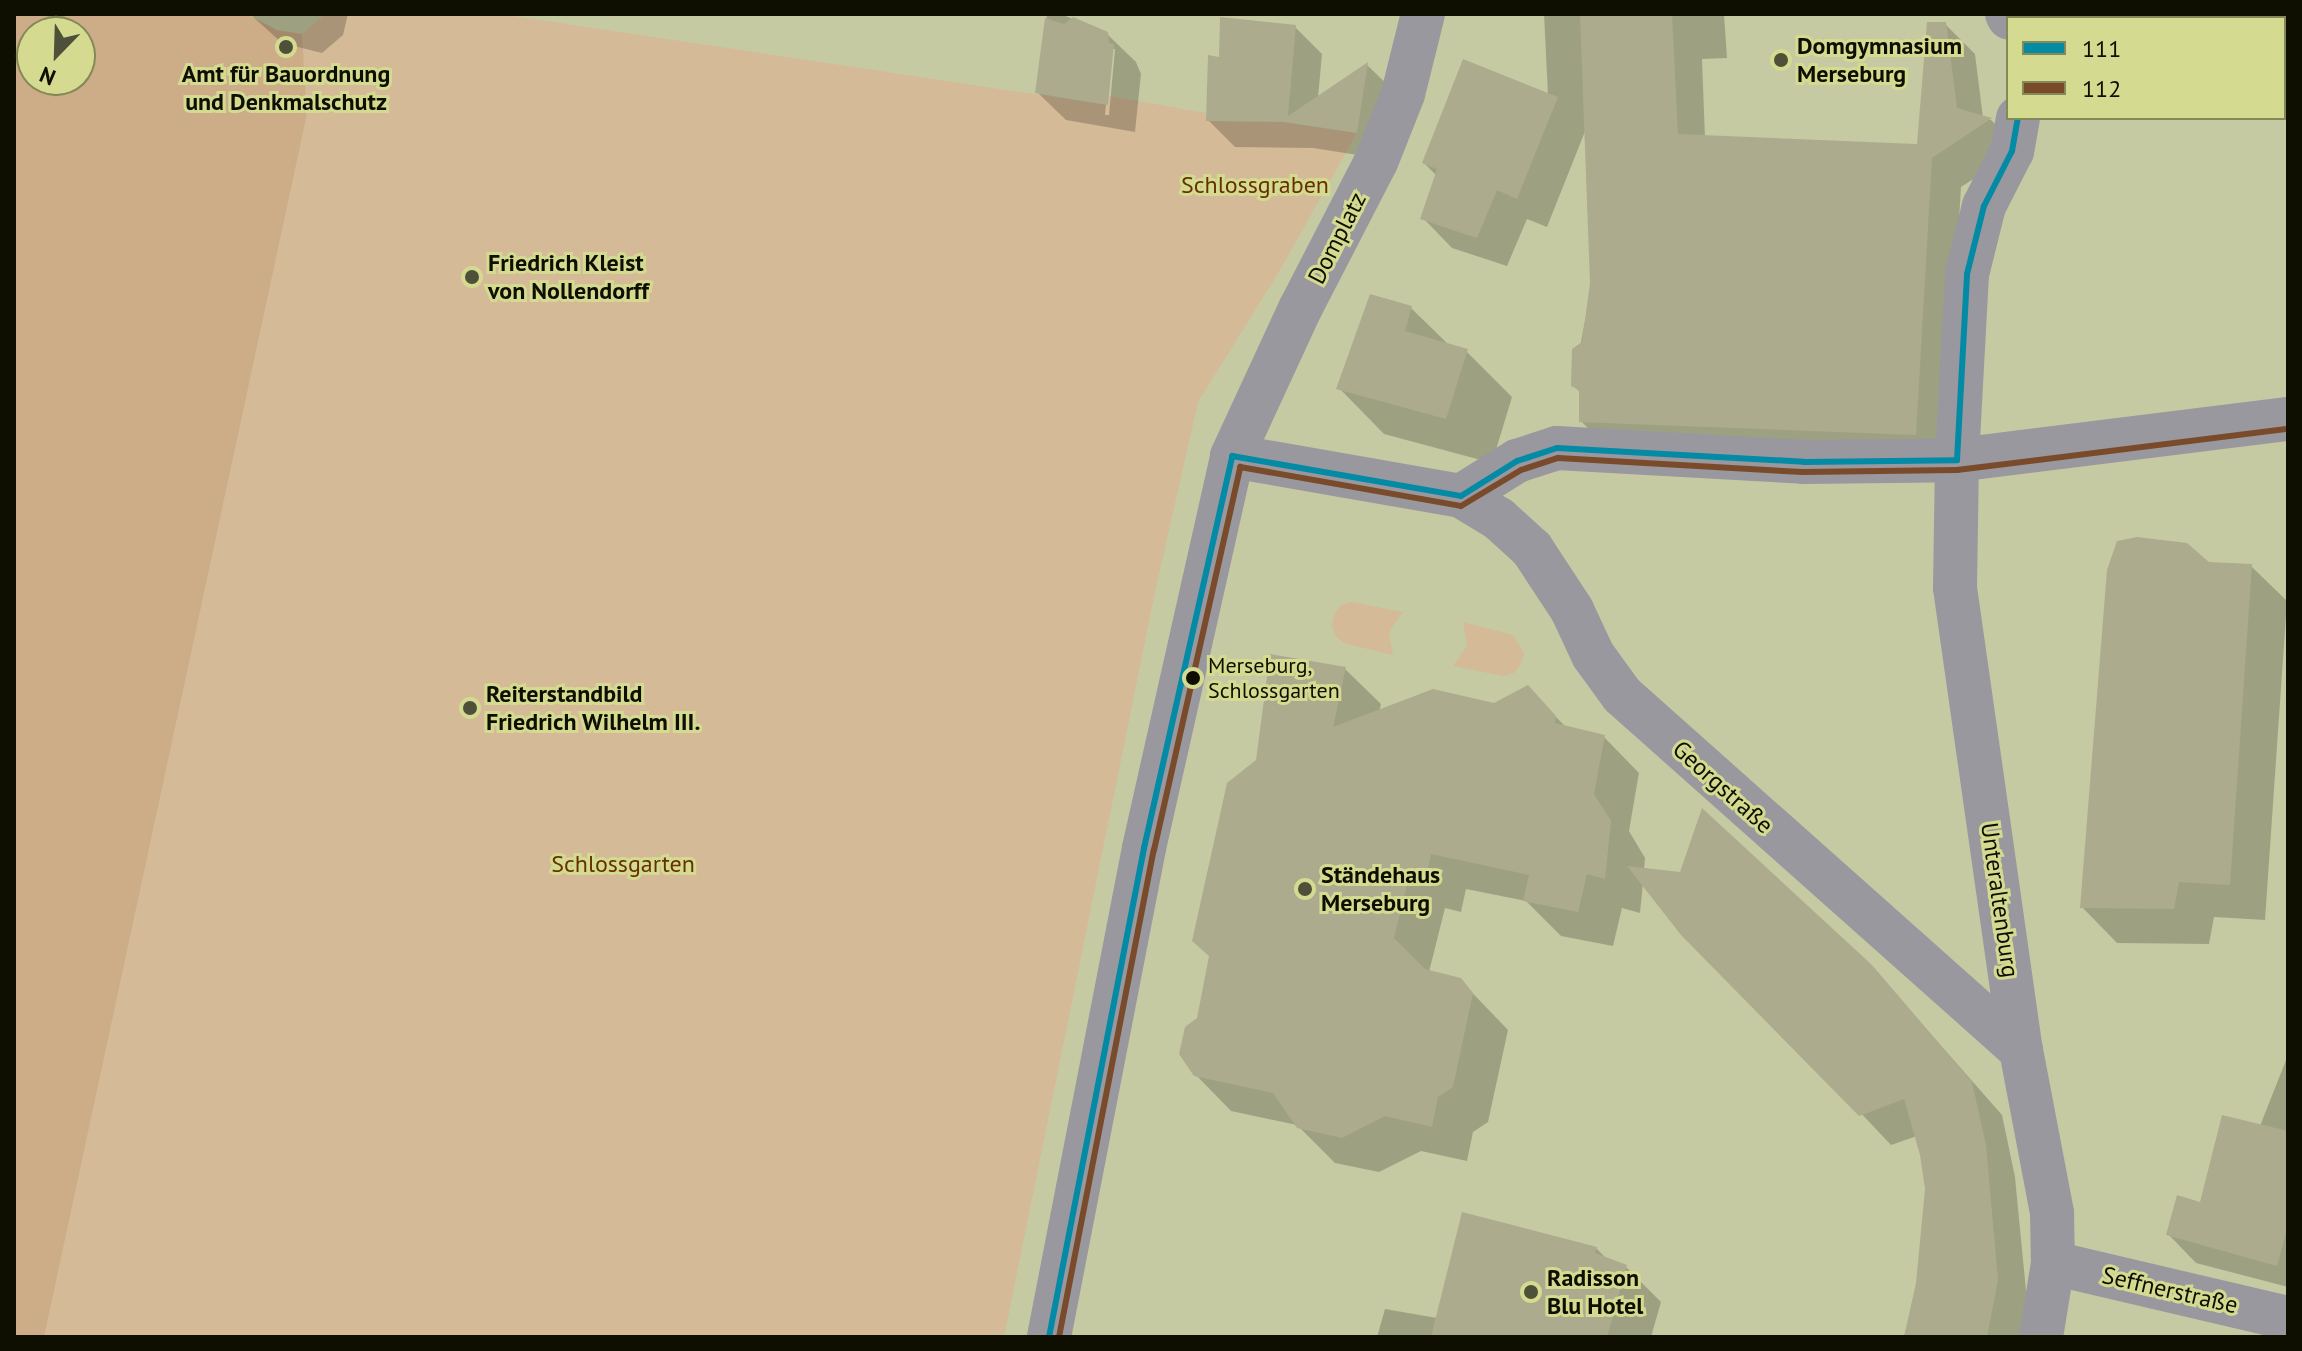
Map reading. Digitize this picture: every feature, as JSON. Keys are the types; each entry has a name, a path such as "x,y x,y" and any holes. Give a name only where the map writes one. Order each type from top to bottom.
{"street":[{"name":"Domplatz","path":"1049,1337 1144,848 1232,456 1301,307 1376,162 1403,94 1423,14"},
{"name":"Unteraltenburg","path":"2018,120 2012,151 1984,206 1967,274 1957,460 1955,588 2021,1050 2052,1213 2053,1263 2041,1337"},
{"path":"1232,456 1461,496 1517,461 1557,448 1804,462 1957,460 2288,419"},
{"name":"Georgstraße","path":"1461,496 1499,519 1532,549 1572,610 1593,655 1622,695 2021,1050"},
{"name":"Seffnerstraße","path":"2053,1263 2288,1318"}],"green space":[{"name":"Schlossgarten","path":"325,14 500,14 1107,105 1109,96 1206,113 1207,121 1284,122 1357,133 1277,275 1198,402 1155,592 1004,1337 44,1337 307,114 302,34"},
{"path":"1352,602 1403,612 1389,632 1393,655 1343,643 1335,635 1332,625 1334,614 1341,605"},
{"path":"1463,622 1513,635 1524,653 1514,673 1503,676 1453,666 1467,646"}],"shaded area":[{"path":"14,14 247,14 277,30 302,34 307,114 44,1337 14,1337"}],"building":[{"path":"1580,14 1672,14 1678,134 1917,144 1927,22 1946,22 1957,108 1992,118 1932,158 1916,435 1579,422 1579,390 1571,386 1572,349 1582,342 1590,283"},
{"path":"1073,17 1108,32 1109,43 1114,44 1108,105 1035,93 1045,18 1064,24"},
{"path":"1220,17 1296,25 1288,116 1368,62 1357,133 1284,122 1206,121 1208,55 1219,57"},
{"path":"1463,59 1558,97 1517,199 1497,190 1477,238 1420,219 1437,169 1422,163"},
{"path":"1370,294 1412,306 1405,331 1468,349 1446,419 1336,389"},
{"path":"2137,537 2187,543 2209,562 2252,564 2230,885 2179,882 2174,909 2080,908 2107,570 2117,541"},
{"name":"Ständehaus Merseburg","path":"1270,654 1346,667 1333,727 1433,689 1494,703 1528,685 1556,716 1555,723 1605,735 1594,794 1611,821 1605,879 1587,874 1578,912 1523,901 1529,875 1431,854 1426,877 1410,873 1394,938 1425,969 1461,978 1473,993 1453,1087 1438,1097 1432,1127 1385,1116 1342,1138 1297,1128 1273,1093 1194,1076 1179,1054 1185,1027 1197,1018 1209,956 1192,941 1227,783 1256,760"},
{"path":"1702,808 1872,965 1972,1082 1986,1145 1998,1280 1987,1337 1904,1337 1916,1283 1925,1189 1920,1155 1904,1099 1859,1116 1681,935 1627,866 1680,872"},
{"path":"2222,1115 2288,1131 2288,1225 2277,1266 2166,1235 2177,1195 2200,1202"},
{"name":"Radisson Blu Hotel","path":"1462,1212 1597,1247 1595,1253 1627,1265 1607,1337 1431,1337"}],"transit line":[{"name":"111","path":"1049,1337 1144,848 1232,456 1461,496 1517,461 1557,448 1804,462 1957,460 1967,274 1984,206 2012,151 2018,120"},
{"name":"112","path":"1059,1337 1154,850 1240,467 1461,506 1521,470 1558,458 1803,472 1957,470 2288,429"}],"place":[{"name":"Amt für Bauordnung und Denkmalschutz","path":"286,47"},
{"name":"Domgymnasium Merseburg","path":"1781,60"},
{"name":"Friedrich Kleist von Nollendorff","path":"472,277"},
{"name":"Merseburg, Schlossgarten","path":"1193,678"},
{"name":"Reiterstandbild Friedrich Wilhelm III.","path":"470,708"},
{"name":"Ständehaus Merseburg","path":"1305,889"},
{"name":"Radisson Blu Hotel","path":"1531,1292"}],"park label":[{"name":"Schlossgraben","path":"1255,185"}]}
